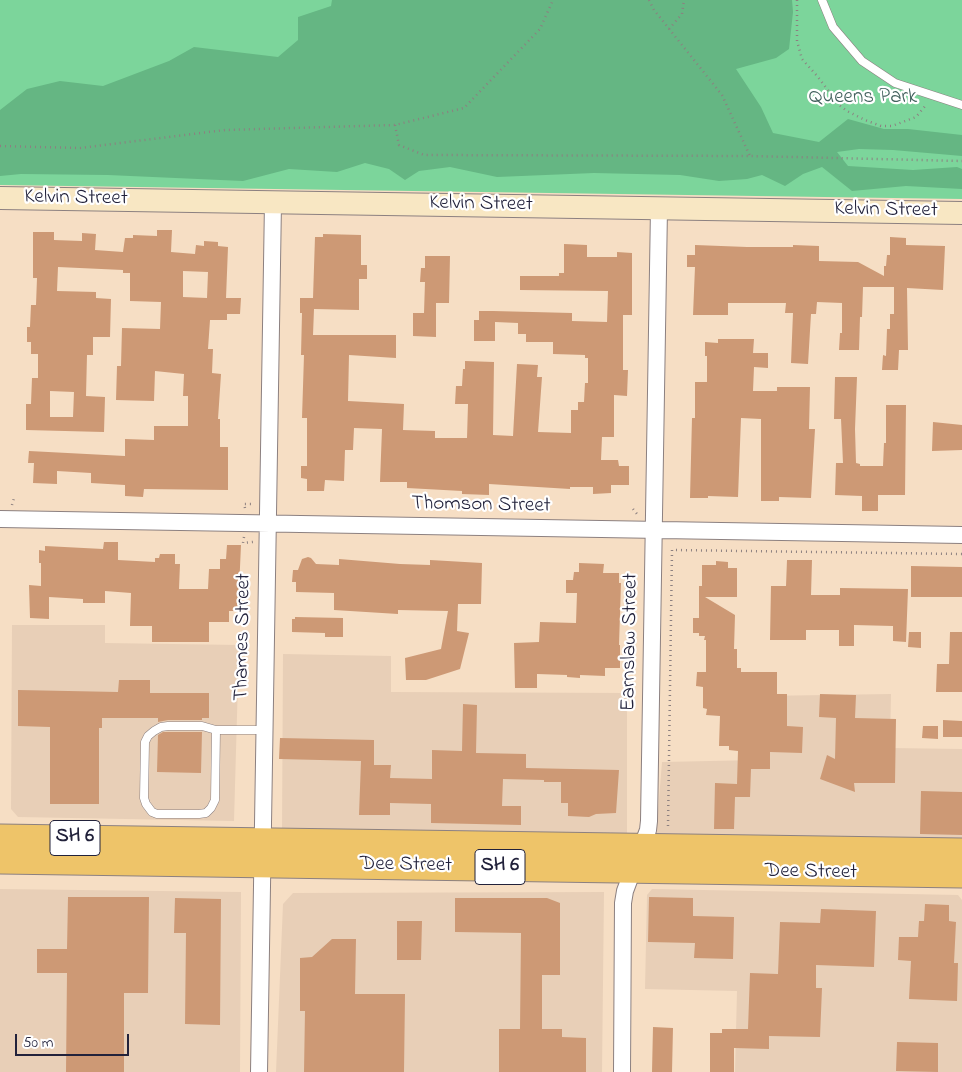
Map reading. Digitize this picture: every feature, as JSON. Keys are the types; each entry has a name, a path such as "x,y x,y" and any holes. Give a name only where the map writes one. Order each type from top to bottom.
{"main road":[{"name":"Kelvin Street","path":"0,198 962,213"},
{"name":"Dee Street","path":"0,837 262,852 638,858 958,852"},
{"name":"Dee Street","path":"0,860 262,852"},
{"name":"Dee Street","path":"638,858 962,875"}],"street":[{"name":"Thames Street","path":"259,1072 273,202"},
{"name":"Earnslaw Street","path":"622,1072 623,903 648,830 649,821 659,208"},
{"name":"Thomson Street","path":"0,519 962,535"}],"lane":[{"path":"822,0 833,27 862,61 895,83 962,105"},
{"path":"216,730 215,800 208,811 199,814 157,814 149,809 144,798 145,742 154,731 161,727 202,726 216,730 264,730"}],"path":[{"path":"0,146 80,148 225,130 395,125 464,108 540,29 553,0"},
{"path":"649,0 654,10 722,95 750,156"},
{"path":"669,29 682,14 684,0"},
{"path":"797,0 797,41 802,59 818,77 838,105 881,126 892,126 916,117 933,95"},
{"path":"395,125 399,145 424,155 750,156 962,160"},
{"path":"244,504 256,504"},
{"path":"633,509 638,515"},
{"path":"243,543 255,542"},
{"path":"668,830 672,550 962,554"}],"shaded area":[{"path":"12,625 105,625 105,643 239,645 234,821 18,817 11,809"},
{"path":"283,654 391,656 391,692 627,693 627,833 282,832"},
{"path":"891,694 890,748 962,749 962,840 656,837 662,762 759,760 761,696"},
{"path":"0,889 241,892 240,1072 0,1072"},
{"path":"652,889 958,895 962,900 962,1072 735,1072 737,991 645,989 647,895"},
{"path":"604,892 602,1072 276,1072 283,904 293,893"}],"green space":[{"name":"Queens Park","path":"0,0 962,0 962,199 0,185"},
{"name":"Queens Park","path":"332,0 792,0 793,12 789,49 776,58 736,69 761,107 773,133 819,142 848,119 884,129 908,129 962,135 962,156 893,150 859,149 837,152 848,166 913,170 957,167 962,169 962,189 906,186 852,191 822,167 803,174 785,186 762,175 747,179 719,181 680,175 594,173 497,177 450,167 419,171 405,180 389,169 365,163 337,172 289,169 243,181 108,175 21,174 0,176 0,110 27,89 60,81 103,86 169,61 194,47 278,57 298,40 298,17 331,6"}],"building":[{"path":"157,230 172,230 171,252 195,254 196,245 204,246 204,241 218,242 218,246 228,247 226,298 241,298 240,314 227,314 227,320 210,320 208,349 213,349 212,373 221,374 218,419 220,419 220,447 228,447 228,490 144,489 143,497 125,496 125,485 91,483 91,473 57,471 57,484 33,483 34,463 28,463 29,451 125,456 125,439 154,440 154,426 188,426 188,396 183,396 184,374 155,371 154,401 116,400 117,366 121,366 122,328 160,329 161,302 130,301 130,273 123,273 123,270 58,267 57,291 96,292 96,298 111,299 110,337 93,337 93,355 87,355 86,396 105,397 104,432 26,430 26,404 31,404 32,378 38,378 38,354 31,354 31,342 27,342 27,327 30,327 31,305 36,305 37,278 33,278 33,232 54,232 54,240 82,241 82,233 96,234 95,250 123,252 125,238 133,238 133,235 157,236","holes":["183,271 208,272 207,298 183,297","50,391 74,392 73,417 50,417"]},
{"path":"323,234 361,235 361,265 367,265 367,279 359,279 359,310 314,309 313,335 396,335 396,358 349,355 348,401 404,404 403,430 435,431 435,438 467,438 468,404 455,404 456,386 462,386 465,361 494,362 493,435 513,436 517,364 538,365 537,377 542,377 538,432 571,433 571,410 578,410 578,402 584,402 585,383 588,383 588,358 585,358 585,355 553,354 553,342 526,342 526,334 518,334 518,323 495,322 495,341 474,341 474,320 479,320 479,311 493,311 572,313 572,321 607,322 608,291 520,290 520,276 559,276 559,273 564,273 564,244 587,245 587,257 617,257 617,252 632,253 632,315 623,315 623,370 628,370 627,396 614,395 614,437 602,437 601,460 618,460 619,466 629,466 629,485 611,485 611,493 593,494 593,487 570,487 570,489 489,484 489,495 462,494 462,491 407,488 407,482 380,482 382,429 354,428 353,450 345,450 344,481 325,480 324,491 307,491 307,479 301,478 301,466 307,466 307,418 302,418 304,355 301,355 302,313 300,313 300,298 313,298 315,237 323,237"},
{"path":"890,237 906,238 906,245 945,246 943,290 907,288 908,350 899,350 898,370 882,370 883,355 886,356 887,329 890,329 890,314 894,314 894,287 863,287 859,350 839,350 840,333 842,333 842,303 817,302 816,314 811,314 808,364 791,363 793,313 785,313 786,303 728,303 728,315 693,315 695,267 687,267 687,255 695,255 695,245 747,247 819,246 819,261 858,262 884,276 887,255 890,255"},
{"path":"425,256 450,256 449,303 436,303 436,337 413,336 413,313 424,313 425,282 420,282 421,268 425,268"},
{"path":"718,339 754,339 753,353 768,353 768,368 754,367 753,391 777,391 777,387 810,387 809,429 815,429 811,498 779,497 779,501 761,501 761,419 741,418 738,497 708,496 708,498 690,498 692,418 695,418 695,382 707,382 705,342 718,343"},
{"path":"835,377 857,377 856,463 860,464 860,466 883,466 884,443 886,443 886,405 906,405 905,495 878,495 878,511 862,511 862,496 835,495 836,463 843,463 841,419 834,419"},
{"path":"933,422 962,425 962,450 932,451"},
{"path":"104,542 118,542 118,560 155,562 155,558 159,558 160,554 175,554 175,564 180,564 179,589 208,589 209,569 220,569 220,559 226,559 227,545 241,545 238,611 229,611 229,622 209,622 209,642 152,642 152,626 130,626 131,593 105,591 105,603 83,603 83,599 49,597 49,619 30,618 29,585 41,586 39,550 45,551 45,546 103,549"},
{"path":"308,557 316,564 339,565 339,559 430,565 430,560 482,563 481,604 458,604 457,631 469,633 460,669 426,680 406,680 405,658 441,649 448,611 398,610 398,614 334,610 334,593 296,592 296,582 292,582 293,570 298,570 302,559"},
{"path":"787,560 812,560 811,595 840,595 840,588 908,589 906,642 893,641 893,626 854,625 854,646 839,646 839,630 806,630 806,640 770,640 771,586 786,586"},
{"path":"716,561 728,562 728,568 737,568 737,597 705,597 735,615 734,649 737,649 737,668 741,668 741,672 777,672 777,694 787,694 787,726 803,727 802,753 770,752 770,769 751,769 750,797 735,797 734,829 714,829 715,783 737,784 738,751 729,750 729,746 719,746 720,716 706,715 707,709 703,708 703,687 696,686 697,672 706,672 706,640 704,640 705,636 693,633 693,618 699,618 699,586 702,586 702,565 716,565"},
{"path":"579,563 604,564 603,573 619,573 619,583 621,583 620,668 605,668 605,676 580,675 580,678 567,677 567,675 537,674 537,688 515,688 514,643 539,642 540,622 576,623 577,593 566,593 566,580 573,580 574,572 579,572"},
{"path":"911,566 962,567 962,597 911,597"},
{"path":"295,617 343,618 343,637 325,637 325,633 292,632 292,619 295,619"},
{"path":"909,632 921,632 921,648 908,647"},
{"path":"950,632 962,632 962,692 936,692 937,664 949,664"},
{"path":"119,680 150,680 150,693 209,693 209,718 158,722 158,718 102,718 102,728 99,728 99,804 50,804 50,727 18,726 18,690 118,692"},
{"path":"820,694 856,695 855,718 896,719 895,783 854,783 855,792 820,779 827,755 835,759 836,718 819,717"},
{"path":"463,704 477,705 476,753 526,754 526,768 619,770 616,813 596,814 589,817 568,816 568,803 561,803 561,782 503,779 502,806 521,806 521,825 431,823 431,804 390,803 390,815 359,815 361,761 279,759 280,738 374,740 374,765 391,765 390,778 432,779 432,750 462,751"},
{"path":"943,720 962,721 962,737 943,737"},
{"path":"923,726 938,726 938,739 922,738"},
{"path":"163,732 202,732 201,773 157,772 158,735"},
{"path":"921,791 962,792 962,835 920,834"},
{"path":"68,897 149,897 148,993 124,993 124,1072 66,1072 67,973 37,973 37,949 67,949"},
{"path":"649,897 693,898 693,916 734,917 733,959 694,958 695,943 648,942"},
{"path":"175,898 221,899 220,1025 185,1024 186,933 174,933"},
{"path":"455,898 547,898 560,903 560,975 542,975 542,1029 562,1029 562,1037 586,1038 586,1072 499,1072 499,1029 520,1029 521,933 455,932"},
{"path":"925,904 949,905 949,921 956,922 954,963 958,963 957,1001 909,999 911,961 898,960 899,937 918,937 919,921 924,921"},
{"path":"821,909 876,911 874,967 816,965 816,988 822,988 820,1037 769,1036 769,1049 734,1048 734,1072 710,1072 710,1033 722,1033 722,1029 748,1029 750,973 778,974 780,922 820,923"},
{"path":"397,921 422,921 421,960 397,960"},
{"path":"332,939 356,939 355,994 405,994 404,1072 304,1072 305,1011 300,1011 300,958 312,957"},
{"path":"653,1027 673,1028 672,1072 652,1072"},
{"path":"897,1042 938,1043 938,1072 896,1071"}]}
